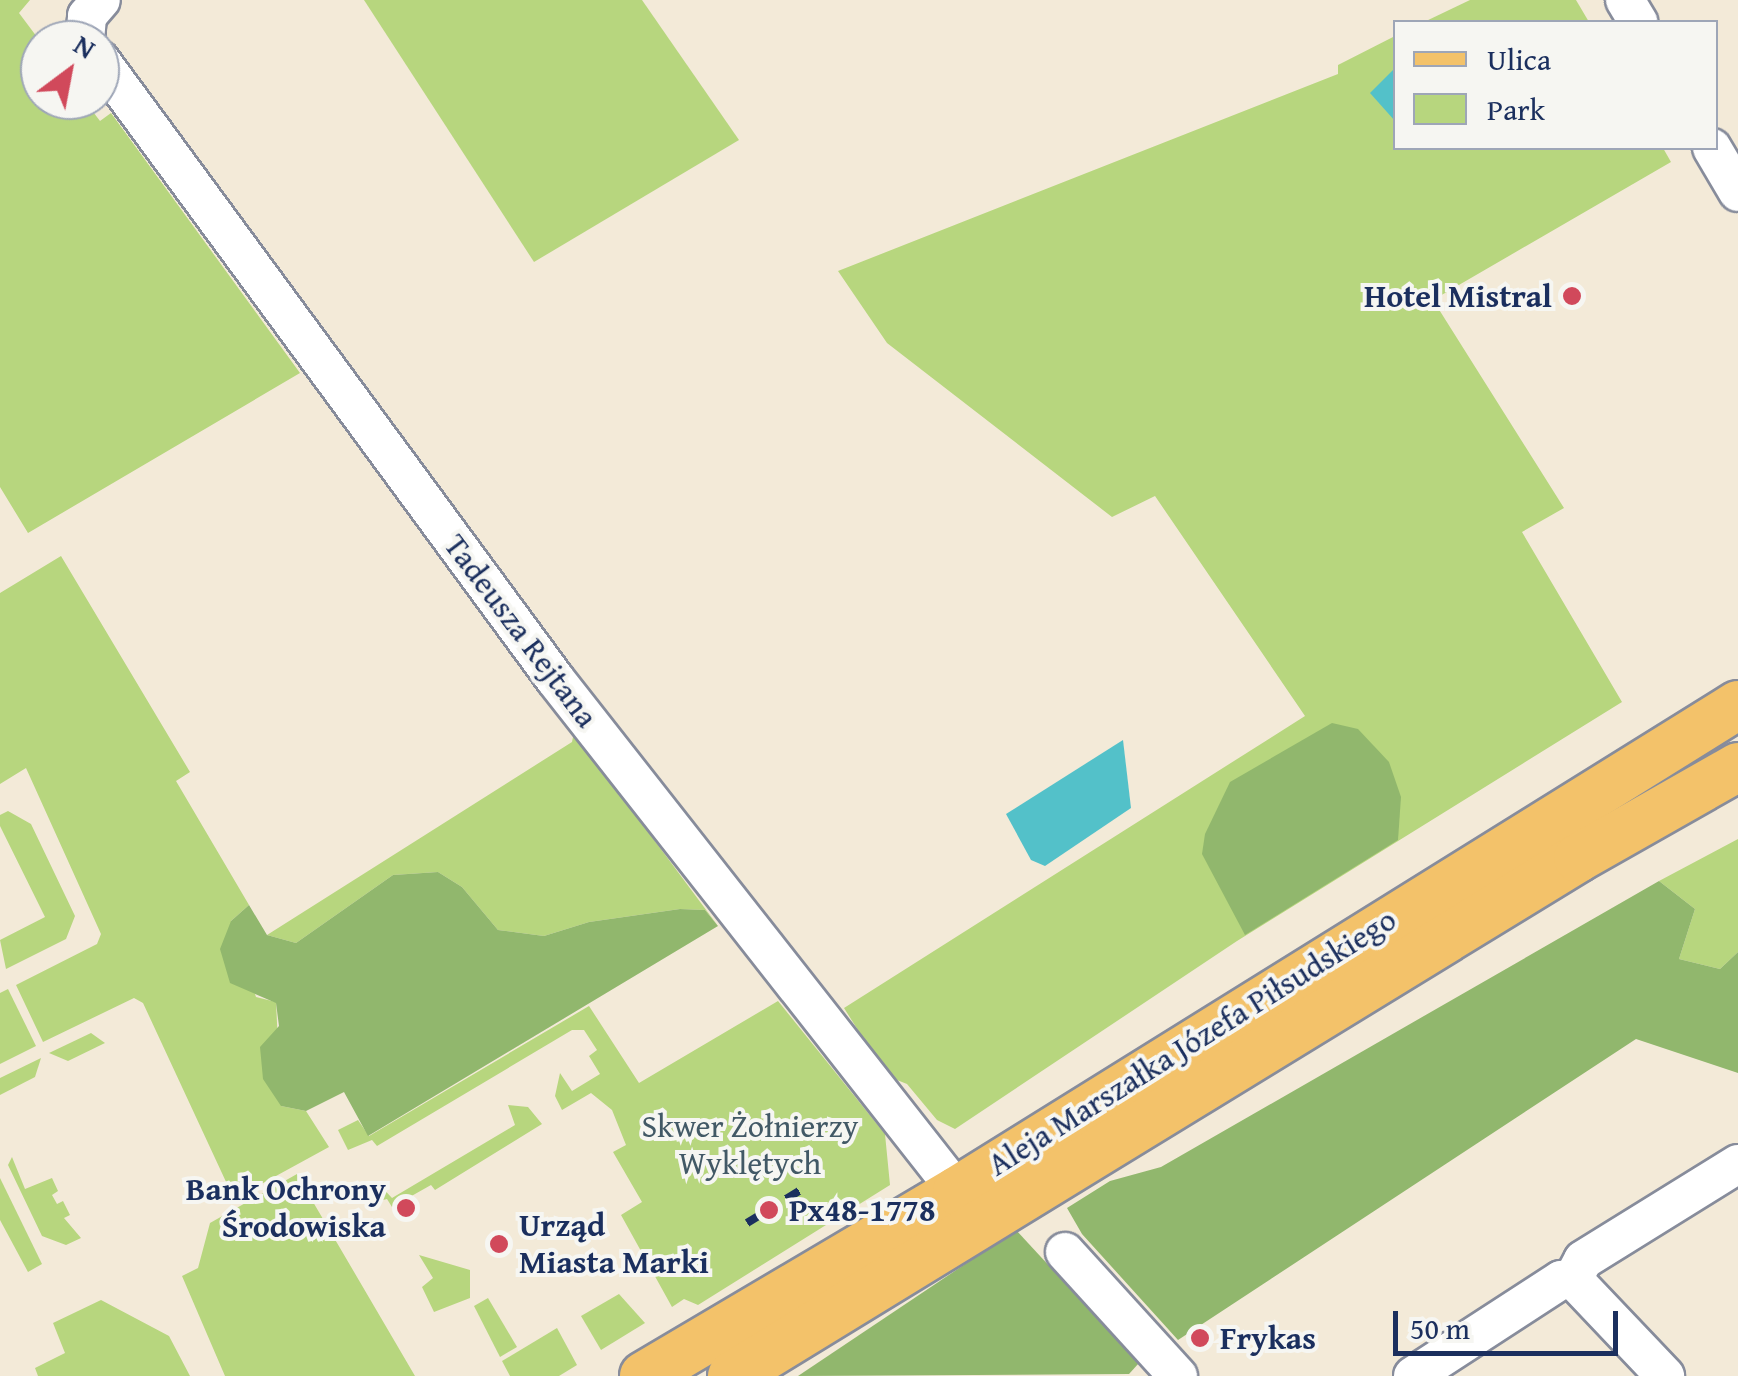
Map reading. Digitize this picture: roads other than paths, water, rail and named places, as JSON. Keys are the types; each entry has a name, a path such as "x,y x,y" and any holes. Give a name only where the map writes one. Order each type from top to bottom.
{"main road":[{"name":"Aleja Marszałka Józefa Piłsudskiego","path":"644,1376 957,1191 1738,705"},
{"name":"Aleja Marszałka Józefa Piłsudskiego","path":"732,1376 1492,910 1738,768"}],"street":[{"name":"Tadeusza Rejtana","path":"120,87 555,680 957,1191"},
{"path":"1713,150 1738,192"},
{"path":"1579,1283 1583,1260 1738,1164"},
{"path":"1065,1252 1178,1376"},
{"path":"1413,1376 1560,1280 1579,1283 1665,1376"}],"water":[{"path":"1393,70 1393,119 1370,93"},
{"path":"1123,740 1131,808 1045,866 1031,860 1006,814"}],"railway":[{"path":"747,1223 804,1188"}],"place":[{"name":"Hotel Mistral","path":"1572,296"},
{"name":"Bank Ochrony Środowiska","path":"406,1208"},
{"name":"Px48-1778","path":"769,1210"},
{"name":"Urząd Miasta Marki","path":"499,1244"},
{"name":"Frykas","path":"1200,1338"}],"park label":[{"name":"Skwer Żołnierzy Wyklętych","path":"750,1146"}]}
